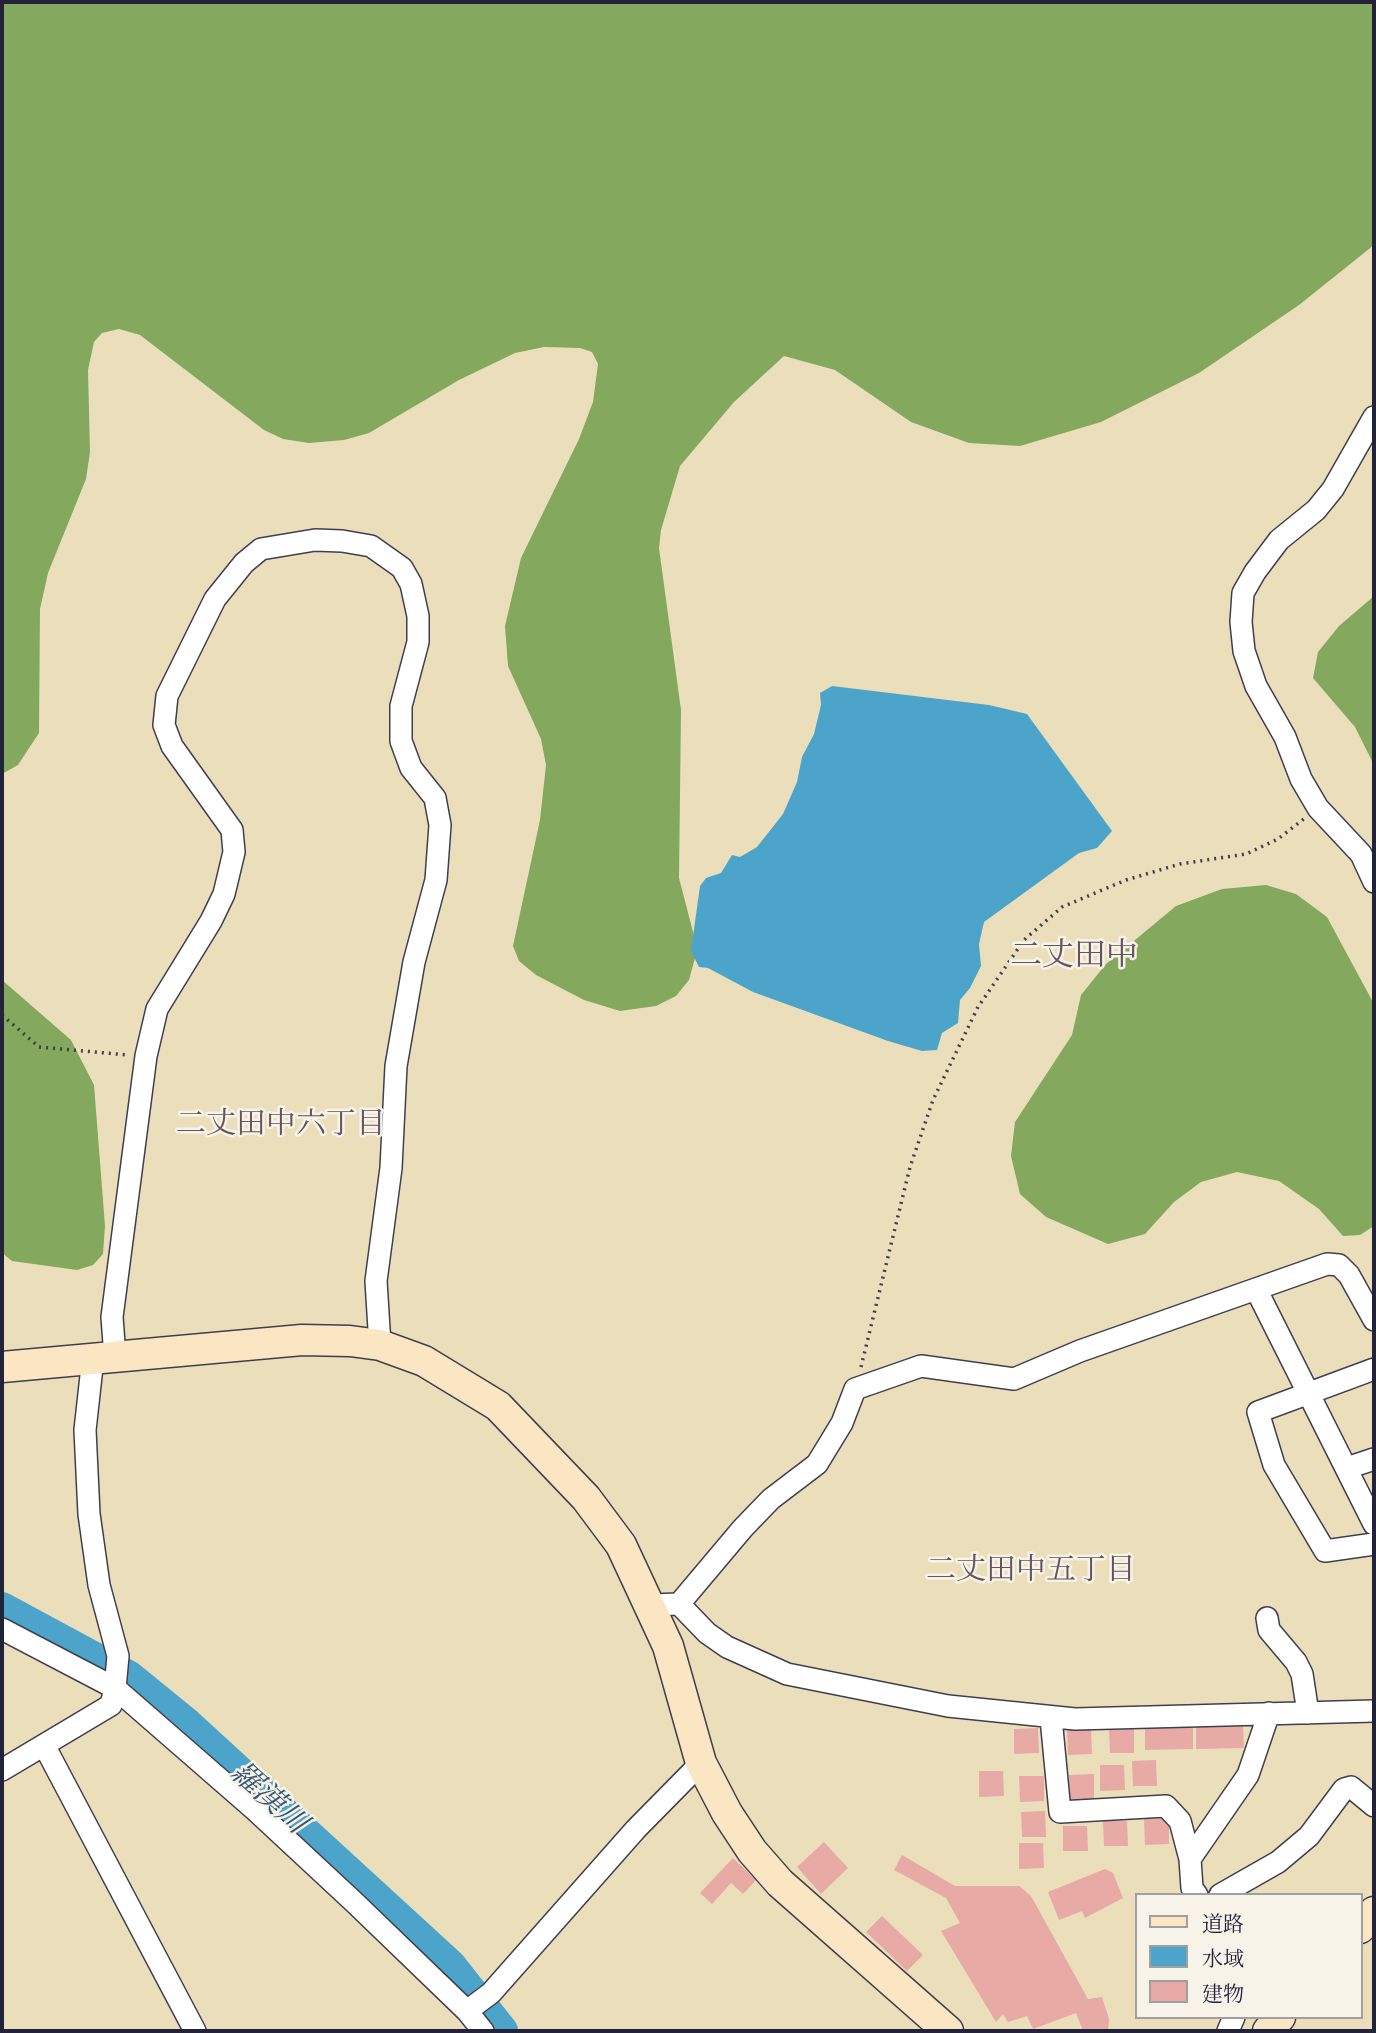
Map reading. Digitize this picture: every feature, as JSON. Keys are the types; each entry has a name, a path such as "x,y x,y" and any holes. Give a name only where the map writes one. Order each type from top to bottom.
{"street":[{"path":"1374,417 1333,489 1316,510 1279,540 1243,593 1241,622 1244,651 1256,686 1285,737 1301,779 1318,808 1361,855 1374,882"},
{"path":"2,1770 111,1705 115,1688 118,1656 99,1585 89,1514 85,1430 112,1317 146,1056 157,1009 211,921 224,894 234,852 232,830 172,746 164,726 167,696 215,599 244,562 261,549 315,540 371,546 402,568 411,584 417,602 418,642 401,706 401,741 411,768 435,798 440,825 436,880 414,962 396,1066 391,1168 376,1281 380,1345"},
{"path":"948,2031 780,1883 752,1851 727,1813 701,1763 668,1646 665,1605 752,1518 817,1464 842,1423 855,1389 921,1366 1014,1379 1080,1351 1327,1264 1339,1265 1349,1275 1374,1320"},
{"path":"1256,1289 1374,1524"},
{"path":"2,1367 302,1340 380,1345 424,1361 498,1406 586,1498 665,1605 727,1647 787,1674 948,1706 1051,1718 1374,1711"},
{"path":"1374,1369 1258,1412 1274,1465 1325,1551 1374,1544"},
{"path":"1347,1468 1374,1459"},
{"path":"1267,1618 1269,1630 1296,1662 1302,1674 1308,1713"},
{"path":"2,1629 115,1688 254,1809 467,2011 483,2031"},
{"path":"1190,1859 1248,1775 1269,1713"},
{"path":"1051,1718 1060,1812 1166,1806 1180,1821 1190,1859 1192,1888 1196,1893"},
{"path":"44,1745 195,2031"},
{"path":"467,2011 491,1993 636,1829 701,1763"},
{"path":"1224,1893 1278,1862 1309,1836 1344,1789 1351,1787 1374,1806"},
{"path":"1362,1926 1374,1912"}],"path":[{"path":"855,1389 910,1167 933,1100 978,1007 1024,940 1062,907 1126,880 1180,864 1245,854 1278,839 1318,808"},
{"path":"2,1015 39,1047 146,1056"}],"green space":[{"path":"2,2 1374,2 1374,245 1299,305 1199,373 1101,422 1020,446 969,443 911,422 835,370 784,356 734,402 680,466 661,530 659,548 681,710 679,878 693,932 695,958 689,980 676,996 656,1006 620,1011 584,1000 536,975 519,961 513,946 540,820 546,765 541,739 508,666 505,626 521,558 579,439 593,402 598,364 592,352 580,348 544,347 515,353 459,380 369,433 344,440 309,443 283,439 264,430 140,335 119,329 102,333 94,342 88,370 90,452 86,479 48,573 40,609 39,733 18,765 2,774"},
{"path":"1374,596 1374,765 1355,727 1313,678 1318,652 1339,626"},
{"path":"1266,885 1296,894 1327,917 1374,1004 1374,1226 1360,1235 1343,1236 1319,1209 1279,1181 1237,1172 1201,1182 1174,1202 1145,1234 1108,1244 1046,1217 1020,1194 1011,1156 1015,1122 1072,1035 1081,995 1106,964 1176,906 1222,889"},
{"path":"2,980 71,1040 94,1085 105,1226 103,1254 93,1265 77,1270 12,1261 2,1253"}],"water":[{"path":"832,686 989,705 1027,714 1112,831 1097,848 1079,853 984,922 979,944 981,966 970,988 960,1000 958,1023 942,1033 937,1050 922,1051 888,1041 753,992 708,968 699,967 691,951 700,886 706,878 721,873 732,855 740,857 757,847 783,814 797,782 802,757 814,734 821,705 820,693"}],"building":[{"path":"1243,1722 1244,1748 1196,1749 1196,1723"},
{"path":"1193,1723 1193,1749 1145,1750 1145,1724"},
{"path":"1134,1727 1134,1753 1110,1753 1109,1728"},
{"path":"1038,1728 1039,1753 1014,1754 1014,1729"},
{"path":"1067,1729 1091,1729 1092,1754 1068,1755"},
{"path":"1156,1760 1157,1786 1133,1786 1132,1761"},
{"path":"1100,1765 1124,1765 1125,1790 1100,1791"},
{"path":"979,1771 1003,1771 1004,1796 979,1797"},
{"path":"1094,1774 1094,1800 1070,1800 1069,1775"},
{"path":"1019,1776 1044,1776 1044,1801 1020,1802"},
{"path":"1045,1811 1046,1837 1022,1837 1021,1812"},
{"path":"1144,1819 1169,1819 1169,1844 1145,1845"},
{"path":"1103,1821 1127,1821 1128,1846 1104,1846"},
{"path":"1063,1826 1087,1826 1088,1851 1063,1851"},
{"path":"824,1842 848,1868 821,1894 797,1867"},
{"path":"1019,1843 1043,1843 1044,1868 1019,1869"},
{"path":"902,1855 955,1886 1019,1886 1031,1896 1088,1999 1102,1997 1109,2019 1108,2031 1083,2031 1076,2013 1033,2029 1027,2016 1008,2022 1003,2014 996,2022 941,1931 960,1923 946,1898 894,1870"},
{"path":"733,1858 756,1880 743,1894 731,1883 712,1904 700,1893"},
{"path":"1105,1869 1113,1873 1123,1898 1085,1918 1082,1911 1059,1920 1048,1892"},
{"path":"882,1916 923,1955 907,1971 866,1932"}],"waterway":[{"name":"羅漢川","path":"2,1608 128,1676 187,1724 450,1965 502,2031"}],"district":[{"name":"二丈田中","path":"1074,957"},
{"name":"二丈田中六丁目","path":"281,1126"},
{"name":"二丈田中五丁目","path":"1031,1572"}]}
